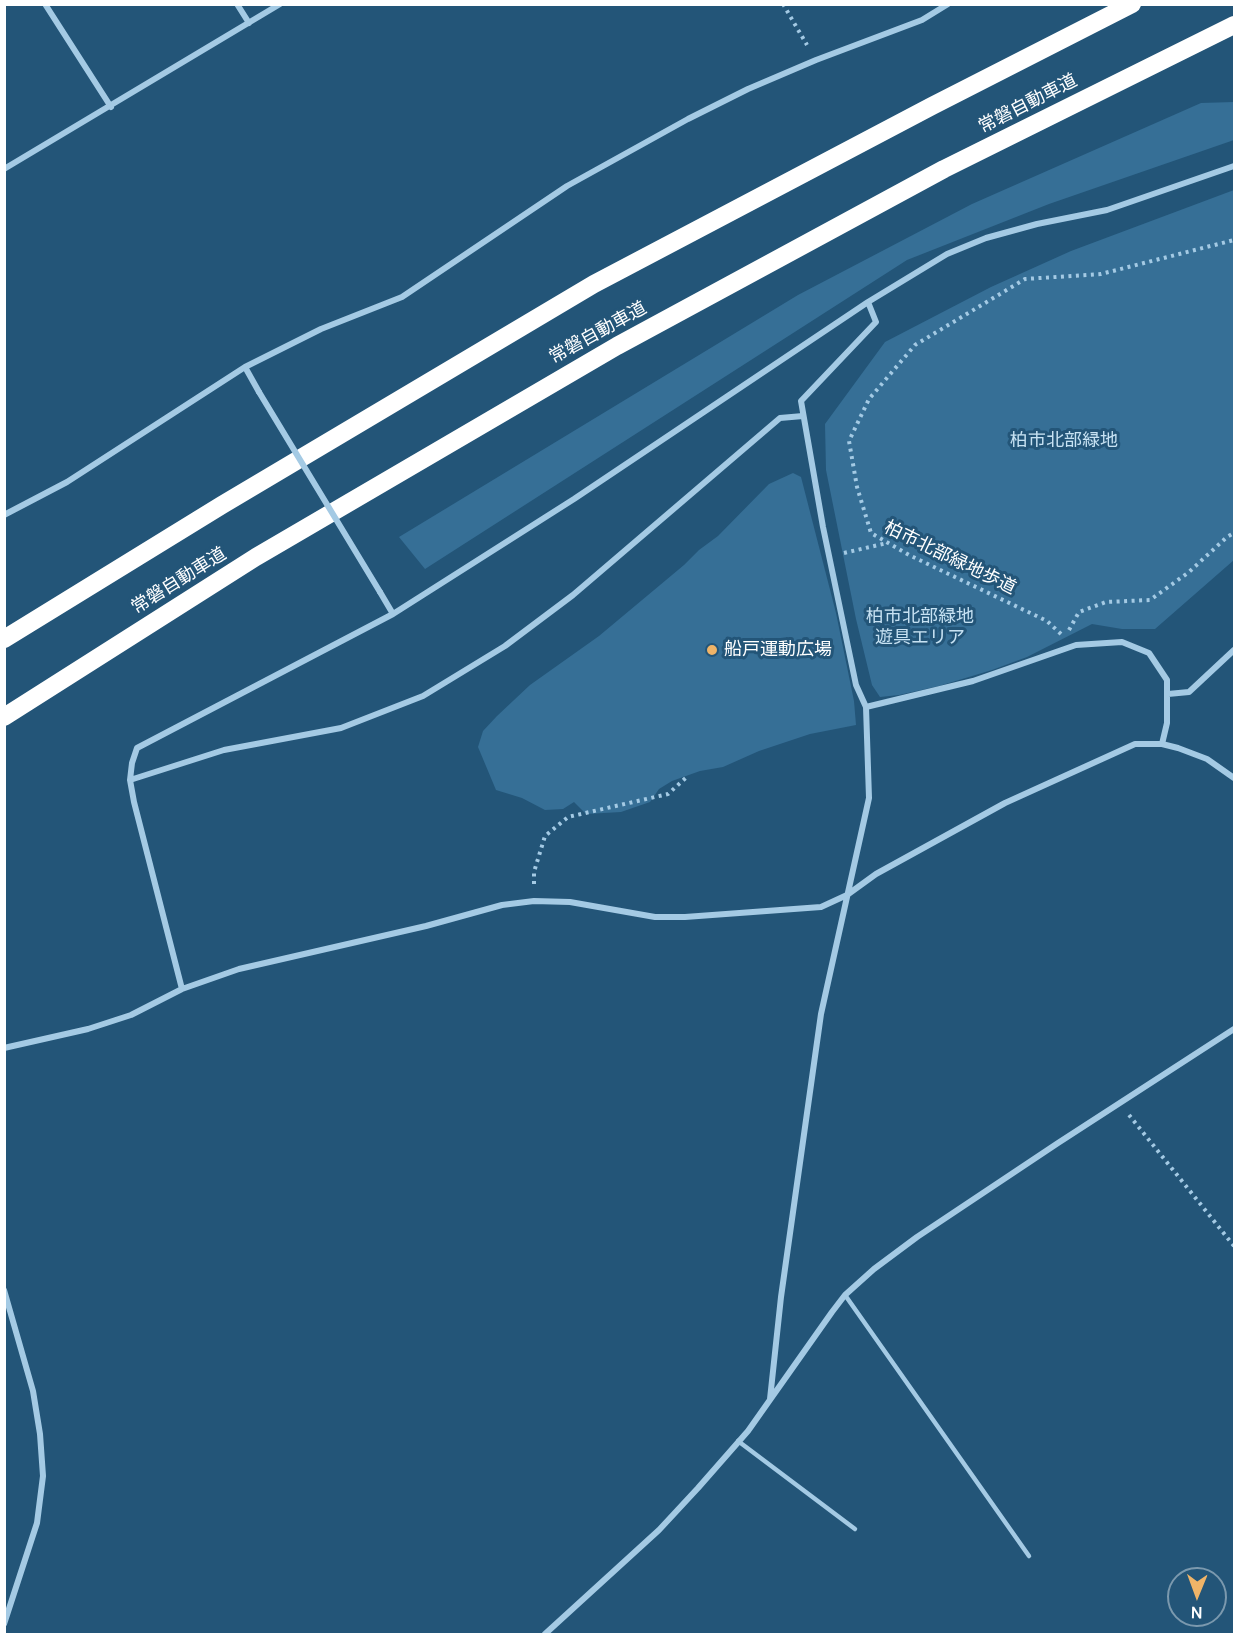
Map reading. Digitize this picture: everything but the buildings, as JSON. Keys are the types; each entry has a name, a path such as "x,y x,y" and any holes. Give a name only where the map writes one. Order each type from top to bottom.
{"highway":[{"path":"4,639 222,505 594,284 932,106 1132,4"},
{"name":"常磐自動車道","path":"4,717 256,556 617,346 944,169 1234,25"}],"street":[{"path":"45,4 111,107"},
{"path":"237,4 249,23"},
{"path":"4,169 280,4"},
{"path":"4,514 67,482 245,367 321,329 402,297 567,186 747,89 922,20 948,4"},
{"path":"182,989 134,802 130,780 137,748 393,614 584,493 868,302 948,255 986,238 1037,224 1107,210 1234,166"},
{"path":"770,1399 781,1297 821,1014 869,798 866,707 856,685 801,401 876,322 868,302"},
{"path":"245,367 393,614"},
{"path":"130,780 224,750 341,728 423,696 505,646 573,595 780,418 803,416"},
{"path":"866,707 973,681 1076,645 1122,642 1149,653 1167,680 1167,723 1162,744"},
{"path":"1168,694 1189,692 1234,650"},
{"path":"4,1048 88,1029 131,1016 182,989 238,969 426,926 502,905 534,901 570,902 655,917 685,917 821,907 847,895 876,874 1005,803 1135,744 1162,744 1207,759 1234,778"},
{"path":"545,1635 659,1530 699,1488 748,1431 845,1296 874,1269 917,1237 1234,1029"},
{"path":"4,1290 33,1391 40,1434 43,1476 37,1523 4,1624"}],"lane":[{"path":"845,1296 1029,1556"},
{"path":"738,1441 855,1529"}],"path":[{"path":"783,4 816,60"},
{"name":"柏市北部緑地歩道","path":"1234,240 1101,274 1025,279 915,345 869,399 849,441 857,487 871,533 1047,621 1065,637 1079,612 1106,602 1150,600 1189,572 1234,533"},
{"path":"830,555 888,543"},
{"path":"534,901 534,872 545,836 568,817 668,794 688,776"},
{"path":"1119,1103 1234,1246"}],"green space":[{"path":"1234,102 1234,140 1049,204 907,260 425,569 399,537 798,295 972,204 1201,103"},
{"name":"柏市北部緑地","path":"1234,190 1234,560 1155,629 1122,629 1092,624 1027,657 992,670 939,686 880,697 872,685 856,619 826,470 825,424 885,342 991,287 1071,251"},
{"name":"船戸運動広場","path":"793,473 801,477 836,613 854,701 856,725 810,734 759,751 723,767 700,771 672,781 659,789 650,802 621,812 586,814 574,802 563,809 545,810 522,798 496,790 478,747 483,731 497,716 530,685 599,636 718,536 769,484"}],"place":[{"name":"船戸運動広場","path":"712,650"}],"park label":[{"name":"柏市北部緑地 遊具エリア","path":"920,627"}]}
